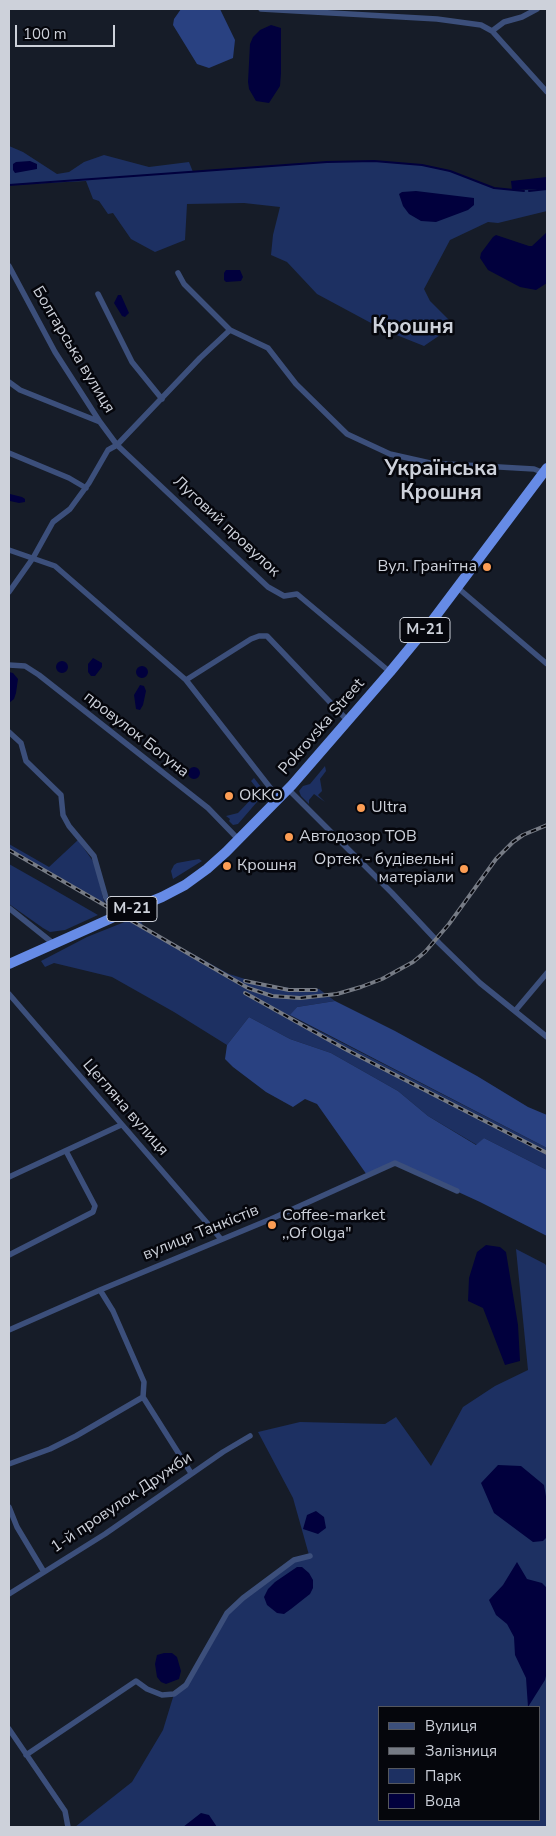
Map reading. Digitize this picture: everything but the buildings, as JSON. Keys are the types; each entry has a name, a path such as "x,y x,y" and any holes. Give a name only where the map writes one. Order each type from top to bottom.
{"highway":[{"name":"Pokrovska Street","path":"9,964 162,897 185,885 207,870 279,799 390,672 458,588 545,470"}],"street":[{"path":"262,9 363,12 481,25 492,31 547,92"},
{"path":"492,31 504,22 522,17 537,9"},
{"name":"Болгарська вулиця","path":"9,266 55,352 100,422 118,445"},
{"path":"178,273 184,284 230,330 268,348 296,384 347,434 390,454 430,463 545,470"},
{"path":"98,294 132,362 162,399"},
{"path":"9,592 33,558 53,522 70,509 86,488 108,450 118,445 200,358 230,330"},
{"path":"9,382 20,390 100,422"},
{"name":"Луговий провулок","path":"118,445 268,587 284,596 297,594 390,672"},
{"path":"9,453 69,478 86,488"},
{"path":"9,550 55,566 186,680 279,799"},
{"path":"458,588 547,664"},
{"path":"186,680 251,639 259,636 268,636 348,721"},
{"name":"провулок Богуна","path":"9,665 25,666 39,675 208,808 239,840"},
{"path":"9,732 21,743 26,761 61,795 63,815 69,826 94,856 106,898 111,905 123,913"},
{"path":"288,789 442,946 483,985 547,1036"},
{"path":"9,908 54,944"},
{"path":"515,1011 547,973"},
{"name":"Цегляна вулиця","path":"9,994 221,1239"},
{"path":"9,1177 121,1125"},
{"path":"9,1256 93,1212 95,1206 66,1151"},
{"name":"вулиця Танкістів","path":"9,1330 271,1219 395,1163 457,1191"},
{"path":"100,1290 113,1311 144,1382 142,1397 191,1473"},
{"path":"9,1464 50,1449 76,1436 142,1397"},
{"name":"1-й провулок Дружби","path":"9,1594 105,1534 191,1473 250,1436"},
{"path":"9,1507 17,1527 44,1572"},
{"path":"26,1755 136,1681 147,1689 162,1695 174,1694 186,1685 227,1613 294,1560 310,1556"},
{"path":"9,1729 65,1811 68,1827"}],"green space":[{"path":"9,146 23,152 57,174 69,172 84,162 104,155 149,167 189,162 193,172 327,162 374,161 422,165 450,171 494,188 512,190 547,189 547,211 498,223 488,222 450,240 424,289 430,301 452,323 446,331 424,346 384,330 317,294 287,262 271,255 273,235 280,207 244,203 187,204 185,240 155,252 131,239 113,213 108,214 99,201 93,199 86,181 9,185"},
{"path":"325,766 326,771 320,779 322,791 318,795 325,802 314,794 309,800 309,804 299,791 303,786 310,784"},
{"path":"254,778 264,791 263,795 238,824 233,825 226,816 238,813 259,791 251,781"},
{"path":"78,840 95,864 104,902 108,906 9,852 9,844 49,867"},
{"path":"199,859 202,861 173,879 171,871 174,865"},
{"path":"9,864 98,915 65,930 50,932 43,928 9,904"},
{"path":"142,915 140,920 144,927 229,974 258,983 289,988 319,989 335,1001 297,1007 290,1016 547,1148 547,1170 484,1138 477,1145 428,1116 398,1091 331,1053 290,1039 249,1017 227,1045 112,977 54,963 45,967 41,961 87,937"},
{"path":"516,1249 545,1264 547,1267 547,1827 75,1827 132,1782 163,1730 174,1694 186,1685 227,1613 294,1560 309,1555 293,1498 258,1432 300,1422 385,1424 396,1417 431,1466 463,1407 495,1386 528,1370"}],"shaded area":[{"path":"181,9 220,9 235,40 233,58 209,68 197,64 173,25 174,19"},
{"path":"335,1001 395,1031 477,1076 528,1107 547,1115 547,1148 290,1015 297,1007"},
{"path":"249,1017 290,1039 331,1053 398,1091 428,1116 476,1145 484,1138 547,1170 547,1236 480,1202 395,1163 367,1175 317,1104 305,1099 293,1107 266,1092 225,1059 227,1045"}],"water":[{"path":"271,25 281,28 281,73 280,86 269,103 256,101 249,89 248,82 250,44 253,37 260,30"},
{"path":"30,161 37,164 37,169 15,173 13,170 13,164 16,162"},
{"path":"547,177 547,189 512,190 511,181"},
{"path":"416,191 474,198 474,205 468,210 436,222 421,221 409,214 403,206 399,194"},
{"path":"547,232 547,283 536,290 520,287 488,270 480,258 481,253 496,235 532,246"},
{"path":"226,270 240,270 243,277 241,281 226,282 224,280 224,273"},
{"path":"118,295 121,295 129,313 125,317 122,316 114,303"},
{"path":"10,494 22,497 25,499 25,502 10,501"},
{"path":"93,658 102,663 102,667 95,676 91,676 88,672 88,664"},
{"path":"62,661 68,667 62,673 56,667"},
{"path":"140,666 144,666 148,672 144,678 140,678 136,674 136,670"},
{"path":"9,672 13,673 18,679 14,699 9,703"},
{"path":"140,685 144,686 146,691 140,710 136,709 134,695"},
{"path":"194,767 200,773 194,779 188,773"},
{"path":"486,1245 500,1247 506,1252 518,1325 520,1361 505,1365 483,1308 468,1301 469,1278 477,1252"},
{"path":"498,1465 521,1466 544,1485 547,1502 547,1537 543,1541 533,1542 494,1513 481,1483"},
{"path":"316,1511 324,1517 326,1528 318,1534 303,1529 307,1515"},
{"path":"517,1562 527,1579 542,1583 547,1588 547,1672 545,1680 529,1706 526,1678 515,1655 514,1637 507,1624 496,1615 489,1600 503,1585"},
{"path":"297,1567 302,1567 309,1573 313,1580 313,1588 310,1594 284,1614 277,1613 267,1605 264,1597 268,1589 275,1582"},
{"path":"172,1653 177,1657 181,1671 179,1679 166,1684 157,1677 155,1664 157,1655"},
{"path":"201,1813 209,1815 217,1827 183,1827"}],"waterway":[{"path":"9,185 327,162 374,161 422,165 450,171 494,188 524,191"},
{"path":"529,191 547,189"}],"railway":[{"path":"9,850 248,988 272,996 300,998 337,994 361,987 382,979 413,962 425,952 449,924 496,859 523,835 547,825"},
{"path":"245,981 289,990 316,990"},
{"path":"245,993 347,1050 547,1153"}],"place":[{"name":"Вул. Гранітна","path":"487,567"},
{"name":"OKKO","path":"229,796"},
{"name":"Ultra","path":"361,808"},
{"name":"Автодозор ТОВ","path":"289,837"},
{"name":"Крошня","path":"227,866"},
{"name":"Ортек - будівельні матеріали","path":"464,869"},
{"name":"Coffee-market ,,Of Olga\"","path":"272,1225"}],"district":[{"name":"Крошня","path":"413,328"},
{"name":"Українська Крошня","path":"441,482"}]}
